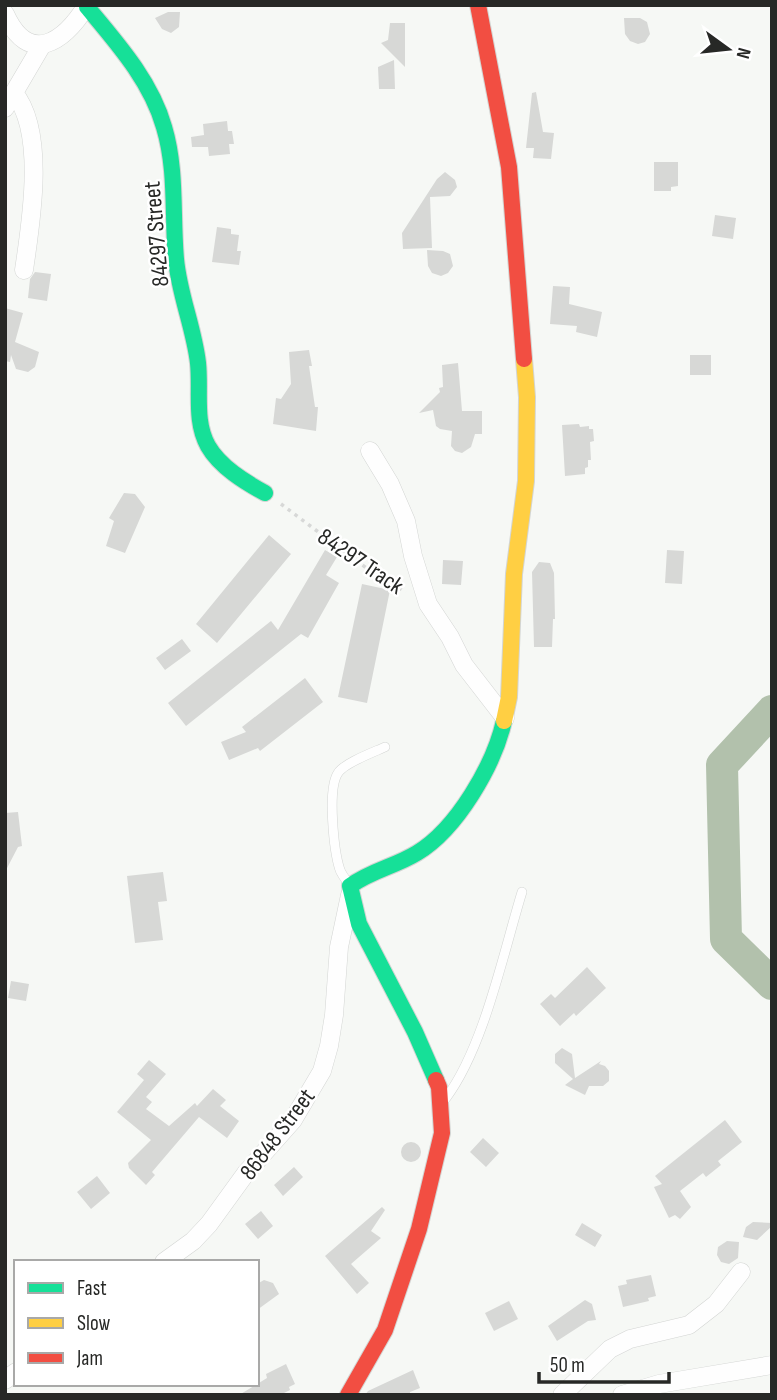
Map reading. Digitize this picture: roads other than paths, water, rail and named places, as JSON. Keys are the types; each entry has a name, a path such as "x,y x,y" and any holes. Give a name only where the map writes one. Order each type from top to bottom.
{"street":[{"path":"348,1395 386,1330 430,1188 442,1133 439,1087 359,924 350,890 367,874 396,865 419,852 438,837 457,816 477,787 501,734 512,676 514,575 526,481 527,397 509,167 478,5"},
{"path":"5,14 19,37 29,44 42,45 64,35 87,6"},
{"name":"84297 Street","path":"87,6 156,100 165,129 172,159 179,280 193,329 200,376 197,407 200,430 209,449 247,484 265,493"},
{"path":"24,270 34,159 29,117 24,105 10,101 42,45"},
{"path":"369,451 390,484 406,520 413,556 428,604 450,637 464,665 505,718"},
{"name":"86848 Street","path":"166,1260 193,1241 209,1224 246,1173 293,1120 322,1071 334,1015 339,947 350,890"},
{"path":"562,1395 610,1349 630,1339 689,1325 716,1304 741,1272"},
{"path":"622,1395 659,1384 772,1365"}],"lane":[{"path":"350,890 337,858 334,782 338,772 346,766 385,747"},
{"path":"441,1105 456,1086 469,1059 522,892"}],"waterway":[{"path":"772,711 722,765 726,939 772,984"}]}
